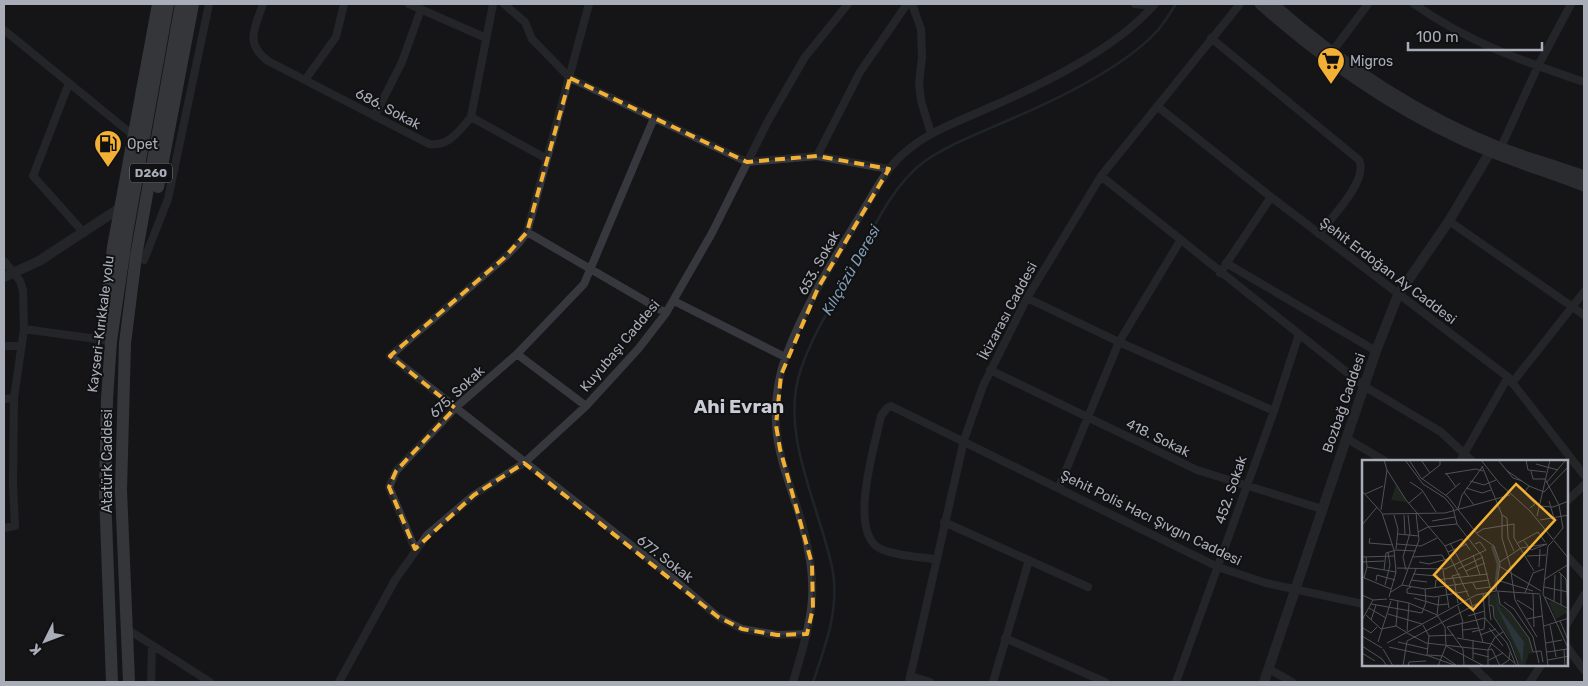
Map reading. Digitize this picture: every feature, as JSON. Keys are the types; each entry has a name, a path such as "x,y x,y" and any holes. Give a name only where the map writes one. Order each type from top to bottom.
{"highway":[{"path":"111,341 105,321 113,247 158,4"},
{"name":"Kayseri-Kırıkkale yolu","path":"112,682 105,493 107,399 111,341 127,233 168,4"},
{"name":"Atatürk Caddesi","path":"129,682 121,490 124,343 136,256 181,4"},
{"path":"124,343 132,321 193,4"}],"main road":[{"path":"1267,5 1378,83 1495,150 1584,176"},
{"path":"1267,5 1316,51 1381,95 1438,128 1584,186"}],"street":[{"path":"144,260 168,199 209,4"},
{"name":"686. Sokak","path":"263,4 254,30 254,45 258,53 268,61 429,144 440,146 449,141 472,117"},
{"path":"305,80 336,37 344,4"},
{"path":"409,4 486,38"},
{"path":"493,4 472,117 547,158"},
{"path":"504,4 525,22 532,39 570,78 748,162 817,156 889,169"},
{"path":"589,4 527,232 666,313"},
{"name":"Kuyubaşı Caddesi","path":"339,682 395,580 415,549 427,535 474,495 524,463 586,406 639,348 666,313 712,233 805,57 848,4"},
{"path":"817,156 860,72 907,4"},
{"path":"912,4 921,29 922,58 919,83 921,101 930,133"},
{"path":"1135,4 1154,5"},
{"name":"İkizarası Caddesi","path":"909,679 935,559 964,440 990,370 1027,298 1101,176 1240,4"},
{"path":"1332,52 1368,4"},
{"path":"1414,4 1440,22 1474,41 1584,82"},
{"name":"653. Sokak","path":"792,682 808,634 813,608 812,564 780,449 776,425 777,400 785,357 818,288 889,169 902,154 930,133 1040,85 1076,65 1132,26 1154,5"},
{"path":"1495,150 1567,5"},
{"path":"375,115 402,62 421,9"},
{"path":"4,30 134,136"},
{"path":"1211,38 1359,160 1362,166 1360,179 1319,234"},
{"path":"68,83 33,176 84,233"},
{"name":"Şehit Erdoğan Ay Caddesi","path":"1157,106 1271,197 1510,380 1584,475"},
{"name":"675. Sokak","path":"415,549 389,487 396,471 455,408 517,354 569,302 584,284 654,118"},
{"name":"Bozbağ Caddesi","path":"1264,682 1376,351 1398,295 1495,150"},
{"path":"1101,176 1220,273 1364,386 1440,432 1462,458 1510,380 1584,292"},
{"path":"1220,273 1271,197"},
{"path":"9,275 39,261 120,208"},
{"path":"1448,222 1584,315"},
{"name":"677. Sokak","path":"527,232 504,258 390,356 718,617 742,629 777,635 808,634"},
{"path":"1059,487 1119,342 1180,240"},
{"path":"4,261 9,275 23,290 24,329 14,398 13,475 15,526 4,528"},
{"path":"1226,263 1376,351"},
{"path":"1027,298 1119,342 1274,411"},
{"path":"674,301 785,357"},
{"path":"24,329 111,341"},
{"name":"452. Sokak","path":"1176,682 1245,486 1274,411 1299,334"},
{"path":"4,346 22,346"},
{"path":"517,354 586,406"},
{"name":"418. Sokak","path":"990,370 1197,470 1322,509"},
{"path":"4,399 14,398"},
{"name":"Şehit Polis Hacı Şıvgın Caddesi","path":"935,559 883,550 876,546 871,540 864,517 864,502 882,416 887,408 891,406 964,440 1218,567 1266,584 1362,604"},
{"path":"1346,438 1383,460"},
{"path":"1568,500 1584,485"},
{"path":"944,522 1088,587"},
{"path":"1568,557 1584,576"},
{"path":"992,682 1029,560"},
{"path":"1568,622 1584,595"},
{"path":"127,629 210,682"},
{"path":"1005,638 1105,682"},
{"path":"151,682 152,645"},
{"path":"1568,649 1584,670"},
{"path":"1472,666 1489,682"},
{"path":"1530,682 1540,666"},
{"path":"1269,668 1292,682"},
{"path":"909,679 930,682"}],"highlighted area":[{"path":"570,78 747,162 817,156 889,169 818,288 781,375 776,425 780,449 812,564 813,608 807,634 777,635 742,629 718,617 524,463 474,495 415,549 389,487 396,471 455,408 390,356 504,258 527,232"}],"waterway":[{"name":"Kılıçözü Deresi","path":"813,682 830,628 834,586 833,572 827,548 798,445 795,394 801,369 822,321 881,214 901,184 913,171 925,161 967,138 1070,92 1110,69 1145,43 1159,29 1176,4"}],"place":[{"name":"Migros","path":"1331,85"},
{"name":"Opet","path":"108,168"}],"district":[{"name":"Ahi Evran","path":"739,406"}]}
